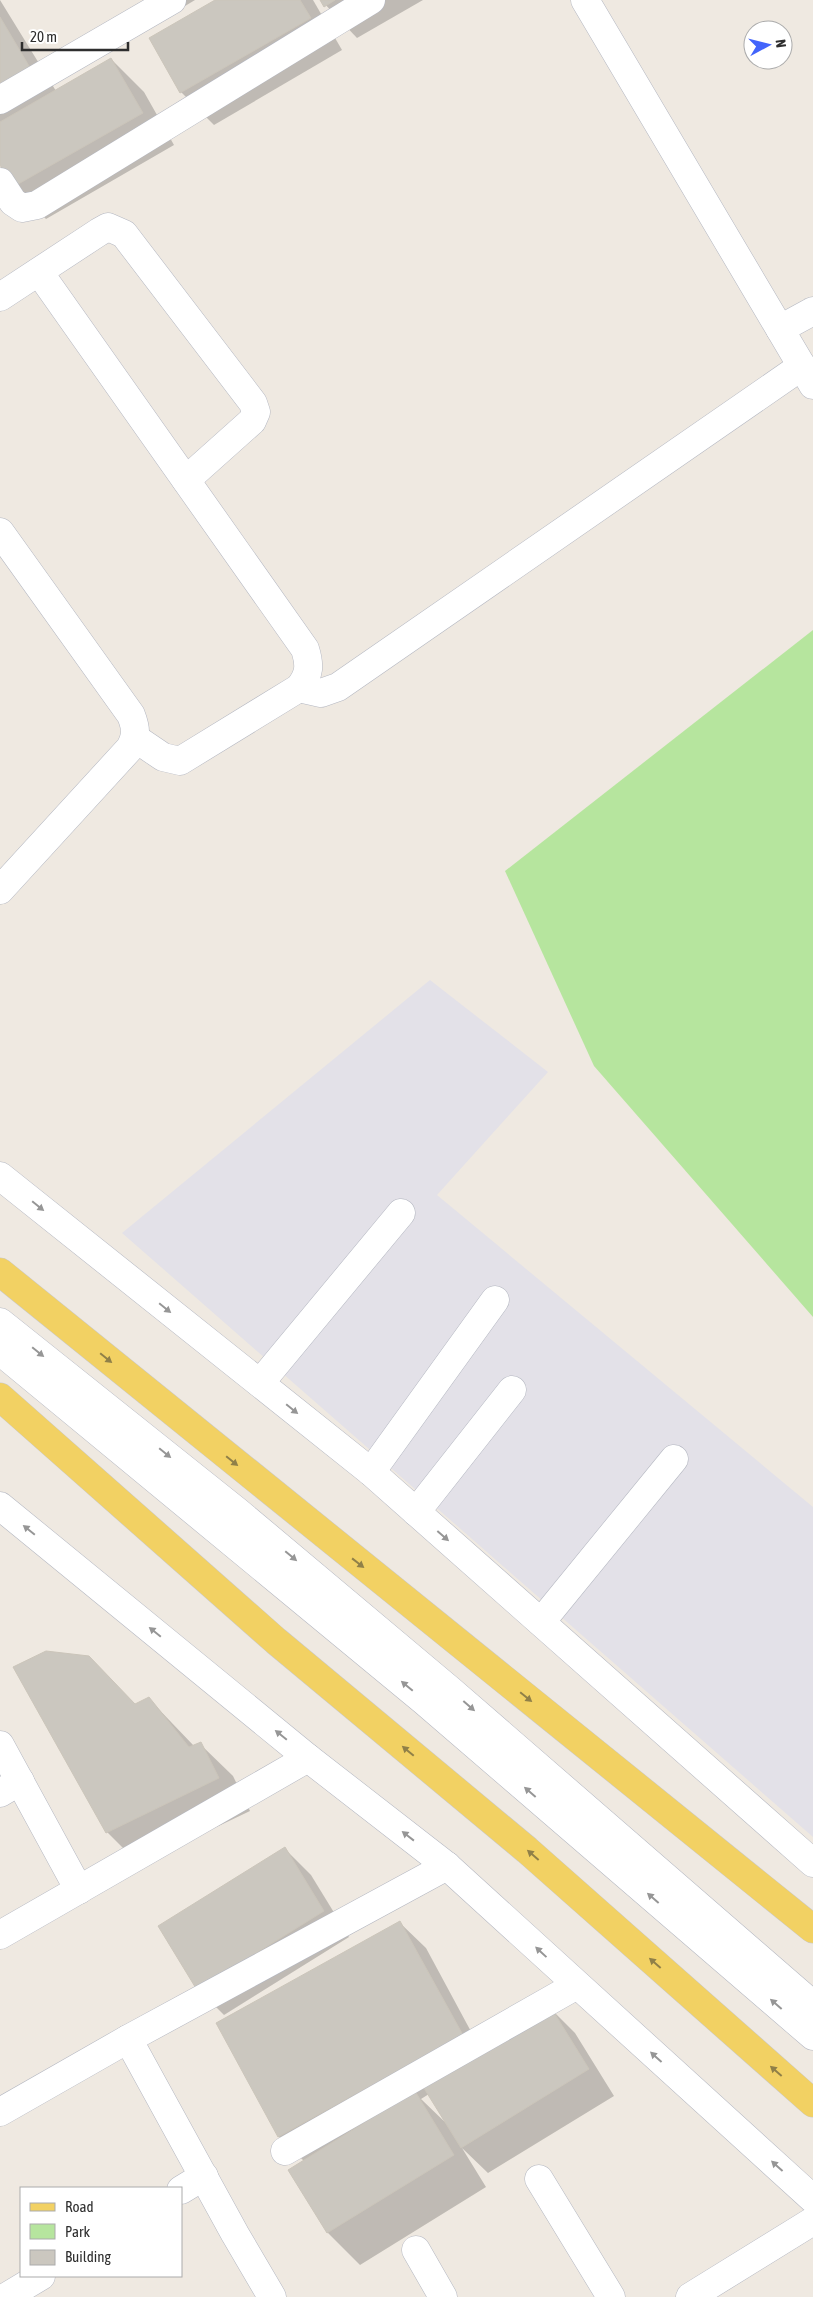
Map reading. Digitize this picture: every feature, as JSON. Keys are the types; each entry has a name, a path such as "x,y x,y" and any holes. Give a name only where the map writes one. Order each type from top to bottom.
{"main road":[{"path":"0,1272 813,1929"},
{"path":"0,1397 276,1641 528,1850 813,2103"}],"street":[{"path":"0,100 143,7 172,0"},
{"path":"0,182 13,202 22,208 37,206 371,0"},
{"path":"299,688 321,692 338,687 808,376 585,0"},
{"path":"0,297 108,227 124,234 253,403 256,412 252,421 186,480"},
{"path":"39,272 305,648 310,663 308,676 299,688 180,761 163,757 135,738"},
{"path":"780,329 813,311"},
{"path":"0,532 131,715 136,727 135,738 130,748 0,890"},
{"path":"0,1176 371,1472 813,1863"},
{"path":"260,1384 401,1212"},
{"path":"371,1472 495,1300"},
{"path":"0,1322 298,1562 450,1690 813,2005"},
{"path":"0,1351 424,1700 813,2036"},
{"path":"416,1512 512,1390"},
{"path":"542,1622 674,1458"},
{"path":"0,1506 308,1758 446,1866 813,2199"},
{"path":"0,1745 10,1787 79,1890"},
{"path":"0,1935 308,1758"},
{"path":"0,2112 128,2039 446,1866"},
{"path":"285,2151 577,1985"},
{"path":"128,2039 192,2183 272,2297"},
{"path":"539,2179 611,2297"},
{"path":"690,2297 813,2221"},
{"path":"416,2250 443,2297"},
{"path":"6,2297 39,2277"}],"shaded area":[{"path":"430,980 548,1072 437,1195 813,1507 813,1837 122,1233"}],"green space":[{"path":"813,630 813,1317 594,1066 505,871"}],"building":[{"path":"215,0 300,0 311,18 180,93 149,38"},
{"path":"320,0 335,0 324,7"},
{"path":"0,17 32,71 0,90"},
{"path":"111,58 143,113 13,187 0,165 0,122"},
{"path":"46,1651 89,1656 135,1704 149,1697 189,1747 201,1742 219,1778 106,1833 13,1667"},
{"path":"285,1847 324,1911 197,1990 158,1926"},
{"path":"400,1921 463,2035 278,2137 216,2023"},
{"path":"550,2006 589,2069 461,2148 422,2085"},
{"path":"415,2091 454,2155 327,2233 288,2170"}]}
